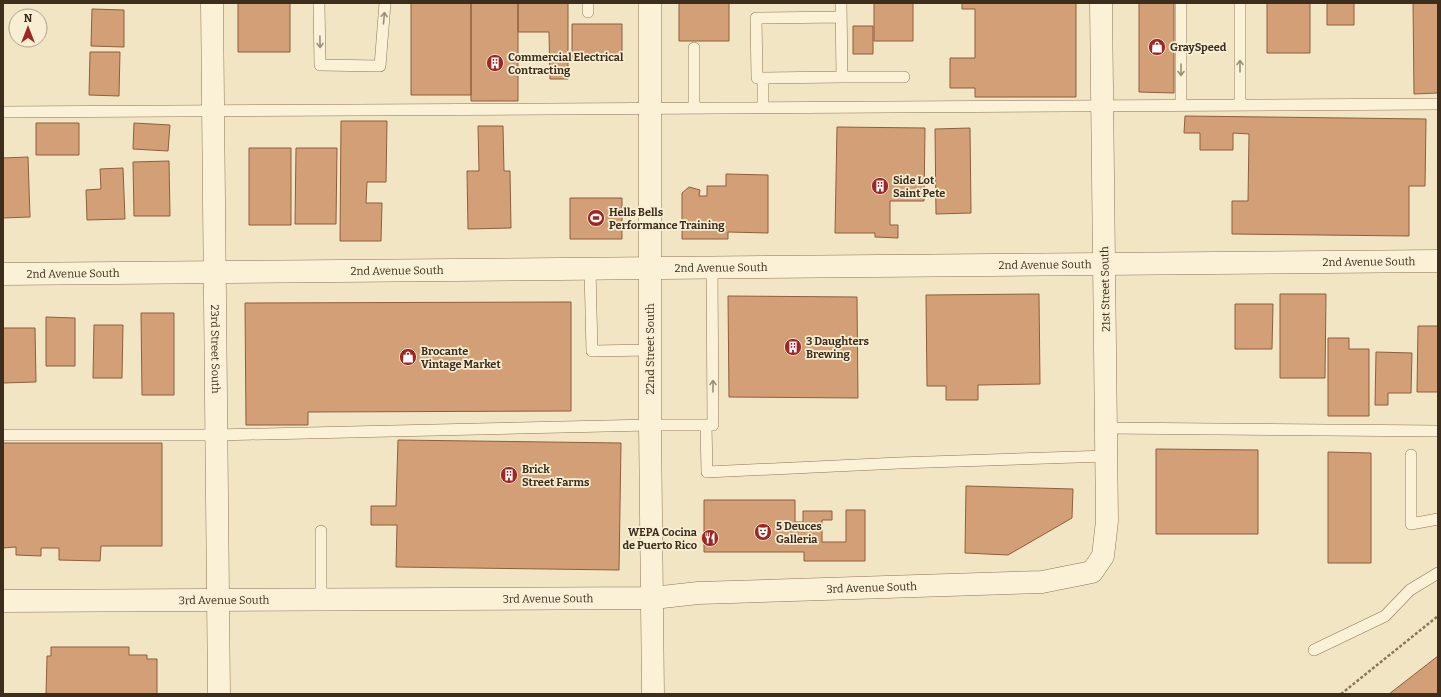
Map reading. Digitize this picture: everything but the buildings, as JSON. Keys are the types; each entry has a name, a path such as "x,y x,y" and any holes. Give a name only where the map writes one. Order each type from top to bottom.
{"street":[{"name":"23rd Street South","path":"212,3 219,694"},
{"name":"22nd Street South","path":"650,3 650,425 654,694"},
{"name":"21st Street South","path":"1092,572 1103,556 1107,521 1101,3"},
{"name":"2nd Avenue South","path":"3,274 1438,261"},
{"name":"3rd Avenue South","path":"3,601 218,598 653,598 698,593 1042,582 1092,572"}],"lane":[{"path":"319,3 320,65 380,66 385,3"},
{"path":"841,3 842,77"},
{"path":"1181,3 1181,105"},
{"path":"1240,3 1240,105"},
{"path":"841,17 756,18 757,78 904,77"},
{"path":"694,48 694,108"},
{"path":"763,78 763,108"},
{"path":"3,112 1438,104"},
{"path":"712,268 707,472 891,463 1107,456"},
{"path":"590,269 592,351 650,350"},
{"path":"3,436 217,436 650,425 709,425"},
{"path":"1106,428 1438,431"},
{"path":"1411,455 1411,524 1438,519"},
{"path":"321,531 321,598"},
{"path":"1314,650 1384,616 1410,590 1438,573"}],"path":[{"path":"1341,694 1438,616"}],"place":[{"name":"GraySpeed","path":"1157,47"},
{"name":"Commercial Electrical Contracting","path":"495,63"},
{"name":"Side Lot Saint Pete","path":"880,186"},
{"name":"Hells Bells Performance Training","path":"596,218"},
{"name":"3 Daughters Brewing","path":"793,347"},
{"name":"Brocante Vintage Market","path":"408,357"},
{"name":"Brick Street Farms","path":"509,475"},
{"name":"5 Deuces Galleria","path":"763,532"},
{"name":"WEPA Cocina de Puerto Rico","path":"710,538"}]}
